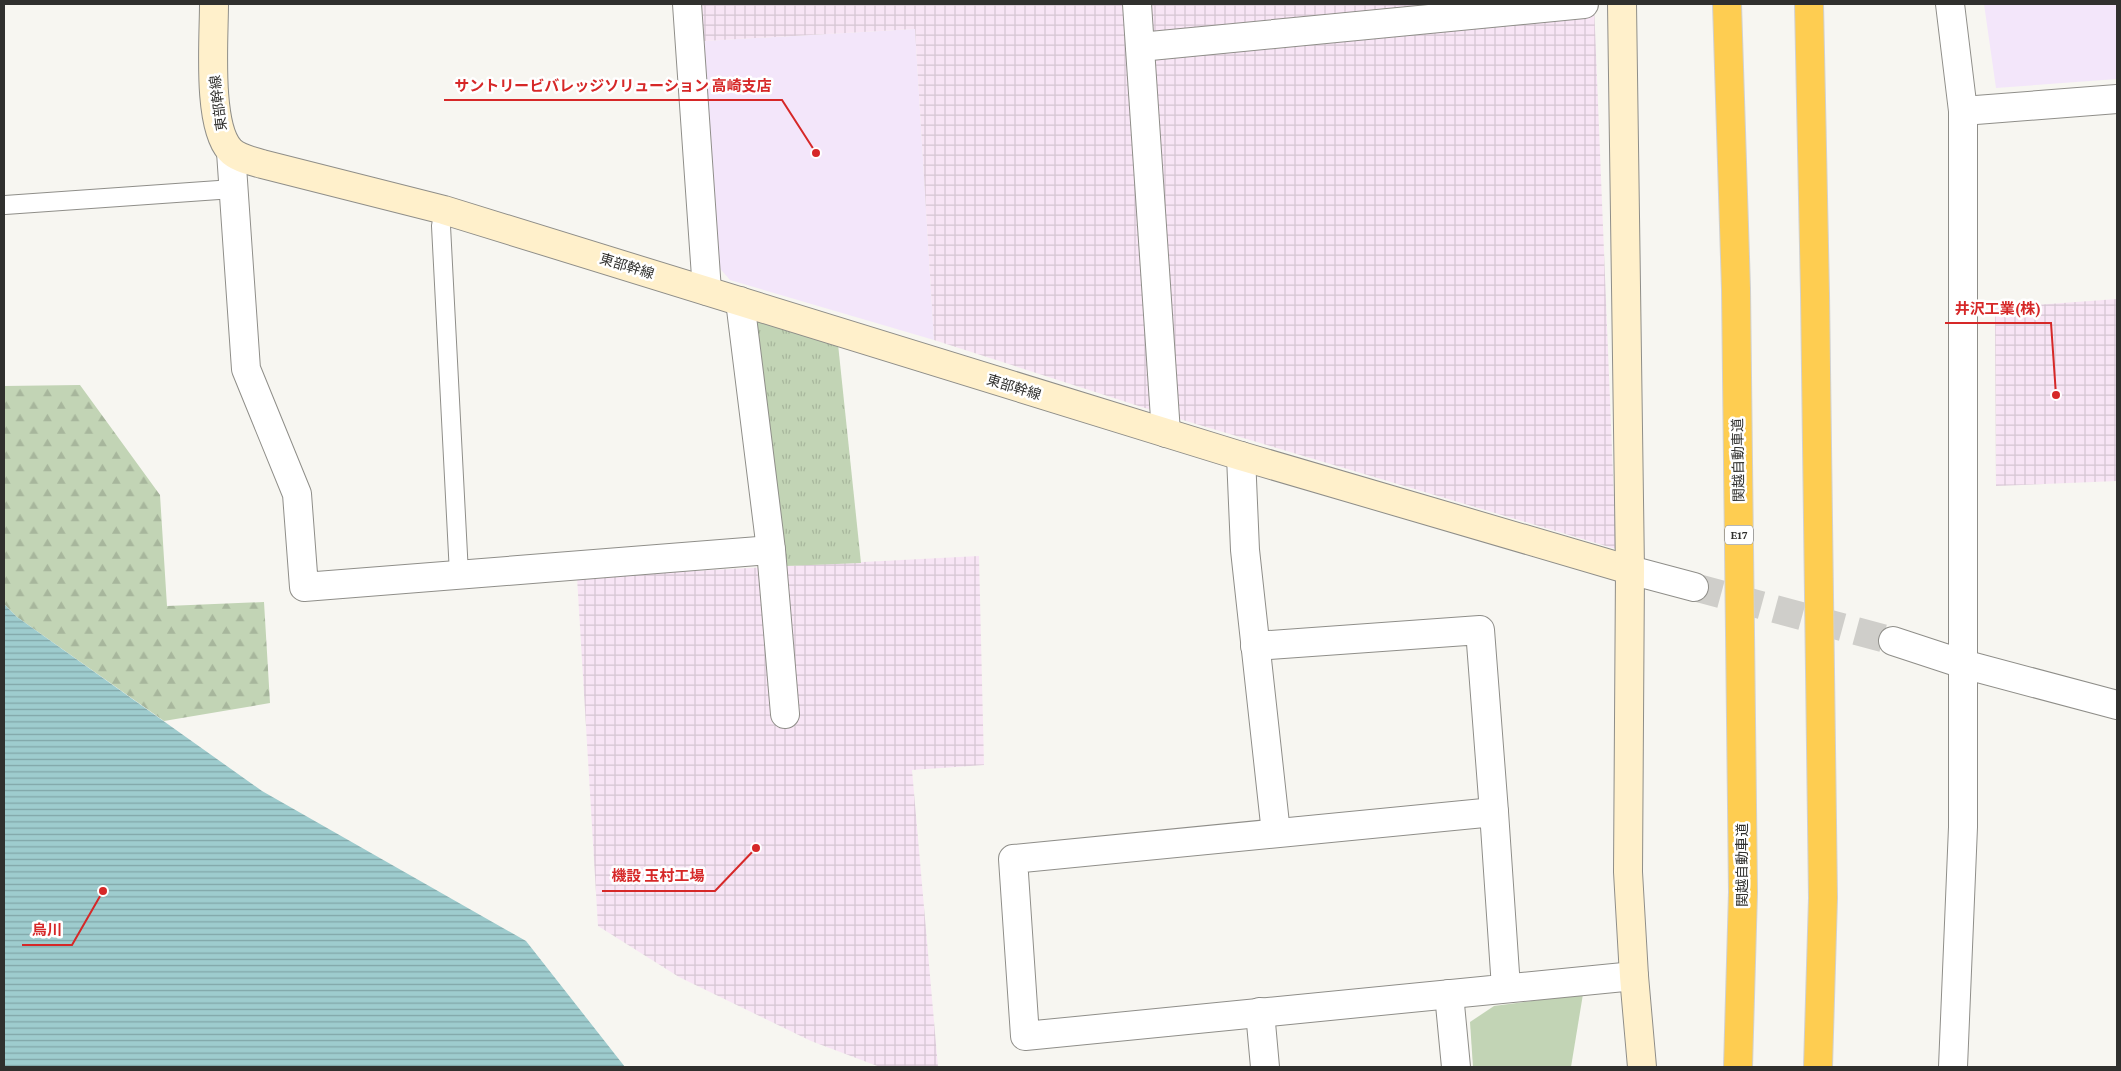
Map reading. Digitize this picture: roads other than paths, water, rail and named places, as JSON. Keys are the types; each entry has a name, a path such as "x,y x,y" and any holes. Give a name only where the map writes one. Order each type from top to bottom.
{"highway":[{"name":"関越自動車道","path":"1727,4 1736,289 1743,892 1738,1067"},
{"path":"1808,4 1815,294 1822,898 1818,1067"}],"street":[{"name":"東部幹線","path":"214,4 214,72 219,127 224,141 231,152 262,164 444,210 1240,456 1630,570"},
{"path":"687,4 707,291"},
{"path":"1137,4 1166,433"},
{"path":"1140,47 1584,4"},
{"path":"1622,4 1630,570 1628,862 1634,976 1642,1067"},
{"path":"1950,4 1963,111 1963,827 1952,1067"},
{"path":"1963,111 2117,99"},
{"path":"231,152 246,369 297,494 304,587 771,550"},
{"path":"740,301 771,550 785,714"},
{"path":"1240,456 1245,550 1276,833"},
{"path":"1630,570 1694,587"},
{"path":"1255,646 1480,630 1506,988"},
{"path":"1893,641 1963,664 2117,705"},
{"path":"1494,812 1013,859 1025,1036 1634,976"},
{"path":"1449,994 1456,1067"},
{"path":"1260,1012 1264,1067"}],"lane":[{"path":"5,205 233,188"},
{"path":"444,210 441,226 459,574"}],"water":[{"path":"4,604 17,617 262,791 526,941 625,1067 4,1067"}],"tunnel":[{"path":"1694,587 1893,641"}],"place":[{"name":"サントリービバレッジソリューション 高崎支店","path":"816,153"},
{"name":"井沢工業(株)","path":"2056,395"},
{"name":"機設 玉村工場","path":"756,848"},
{"name":"烏川","path":"103,891"}]}
